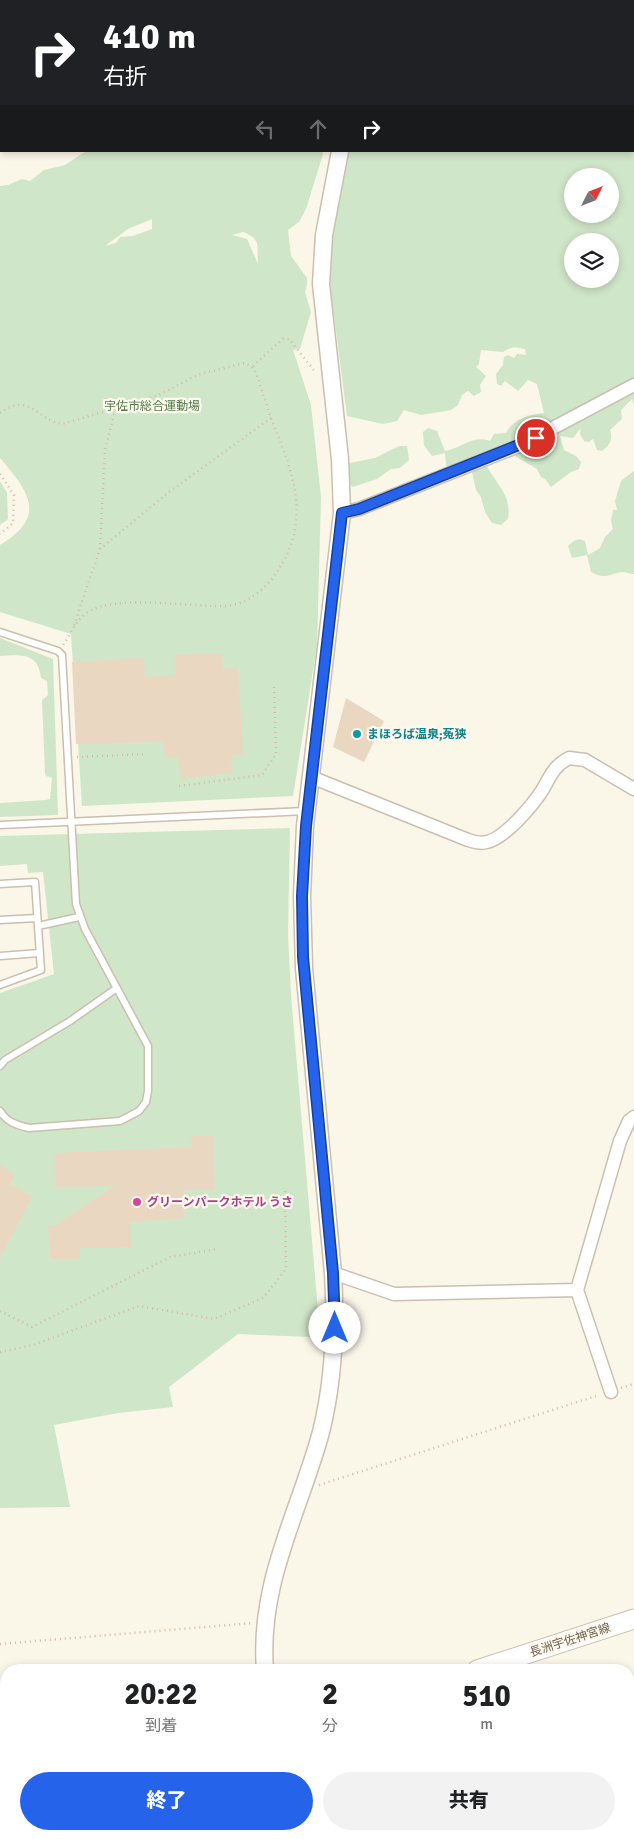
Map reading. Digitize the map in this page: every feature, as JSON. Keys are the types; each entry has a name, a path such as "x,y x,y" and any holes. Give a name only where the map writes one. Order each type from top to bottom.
{"main road":[{"name":"長洲宇佐神宮線","path":"495,1664 634,1619"}],"street":[{"path":"265,1664 265,1622 275,1571 320,1432 331,1376 335,1328 333,1273 303,946 302,865 342,513 340,459 322,313 320,264 340,152"},
{"path":"342,513 359,509 519,446 634,385"},
{"path":"311,777 468,840 483,843 494,840 524,814 539,795 553,769 569,758 585,760 634,789"},
{"path":"610,1392 577,1290 620,1141 624,1130 634,1117"},
{"path":"333,1273 394,1294 577,1290"}],"lane":[{"path":"0,632 62,654 65,668 75,898 79,916 148,1046 148,1091 146,1102 139,1111 120,1121 29,1128 15,1124 5,1118 0,1111"},
{"path":"0,824 307,811"},
{"path":"0,884 35,882 41,970 0,985"},
{"path":"38,926 79,916"},
{"path":"0,920 37,918"},
{"path":"0,956 40,953"},
{"path":"0,1066 5,1060 70,1021 116,988"}],"path":[{"path":"252,367 283,339 289,339 332,394"},
{"path":"0,413 15,406 31,406 52,422 62,423 159,396 197,375 244,363 252,367 290,465 297,507 295,532 289,550 268,583 248,600 233,606 158,603 100,607 88,612 73,629 58,651"},
{"path":"73,629 100,549 105,450 116,407"},
{"path":"100,549 169,492 271,418"},
{"path":"0,474 14,495 13,523 0,534"},
{"path":"179,786 262,776 276,754 274,684"},
{"path":"76,757 146,754"},
{"path":"0,1352 33,1345 140,1306 214,1320 263,1298 286,1269 285,1187"},
{"path":"0,1311 32,1327 170,1257 217,1249"},
{"path":"302,1491 634,1384"},
{"path":"0,1644 265,1622"}],"green space":[{"name":"宇佐市総合運動場","path":"84,152 322,152 306,209 299,222 288,230 291,256 307,278 305,292 311,312 300,349 293,350 311,405 321,497 317,646 293,796 82,806 71,634 0,612 0,545 15,534 24,524 29,514 29,503 19,482 0,458 0,186 22,179 30,181 44,170 65,165","holes":["152,219 152,229 133,236 120,237 116,243 105,246 128,229","243,232 256,241 258,264 247,239 232,235"]},
{"path":"346,152 634,152 634,405 632,399 621,410 622,419 610,430 610,442 602,451 597,450 593,439 589,442 584,441 580,434 581,428 573,438 560,436 564,450 576,456 581,462 579,469 571,472 551,487 541,477 537,469 513,455 487,466 503,491 508,503 508,519 501,525 492,523 485,512 481,497 476,490 471,468 452,473 446,465 445,453 432,456 424,445 423,432 428,428 437,431 445,451 478,439 490,441 494,434 506,433 513,424 522,418 544,413 537,384 528,380 518,391 505,381 501,386 497,384 496,374 503,365 504,357 508,355 514,358 517,354 526,355 525,349 514,348 503,352 481,350 479,364 476,367 486,376 480,385 481,392 474,396 468,391 462,395 458,405 451,410 421,415 404,410 397,421 383,424 347,416 330,285 330,234"},
{"path":"399,446 407,446 409,460 400,468 391,469 377,479 353,487 346,482 346,471 350,463 375,458"},
{"path":"634,471 634,574 622,572 604,576 596,574 591,572 587,555 572,558 568,546 576,540 585,541 588,555 600,548 605,537 613,529 611,521 613,510 617,510 615,501 621,481"},
{"path":"0,481 7,493 8,519 0,525"},
{"path":"0,638 53,659 58,815 0,817 0,803 50,799 52,778 46,776 45,773 42,700 48,695 47,681 41,678 36,663 32,659 15,655 0,656"},
{"path":"290,828 288,934 291,995 318,1311 316,1332 310,1337 238,1334 169,1387 173,1407 118,1413 54,1425 70,1507 0,1508 0,993 54,974 43,872 28,873 27,864 0,866 0,836"}],"building":[{"path":"222,653 223,669 238,667 243,754 231,756 232,773 181,779 178,757 165,758 163,742 76,744 72,662 144,658 145,677 176,675 174,655"},
{"name":"まほろば温泉;菟狭","path":"346,698 384,721 364,762 333,747"},
{"name":"グリーンパークホテル うさ","path":"213,1135 215,1189 183,1191 185,1218 130,1222 131,1247 80,1248 80,1259 50,1259 48,1225 56,1225 114,1186 56,1187 54,1153 192,1147 191,1136"},
{"path":"0,1165 15,1175 10,1184 33,1196 0,1258"}],"place":[{"name":"まほろば温泉;菟狭","path":"357,734"},
{"name":"グリーンパークホテル うさ","path":"137,1202"}],"route":[{"path":"335,1328 333,1273 303,957 302,865 342,513 359,509 536,438"}]}
